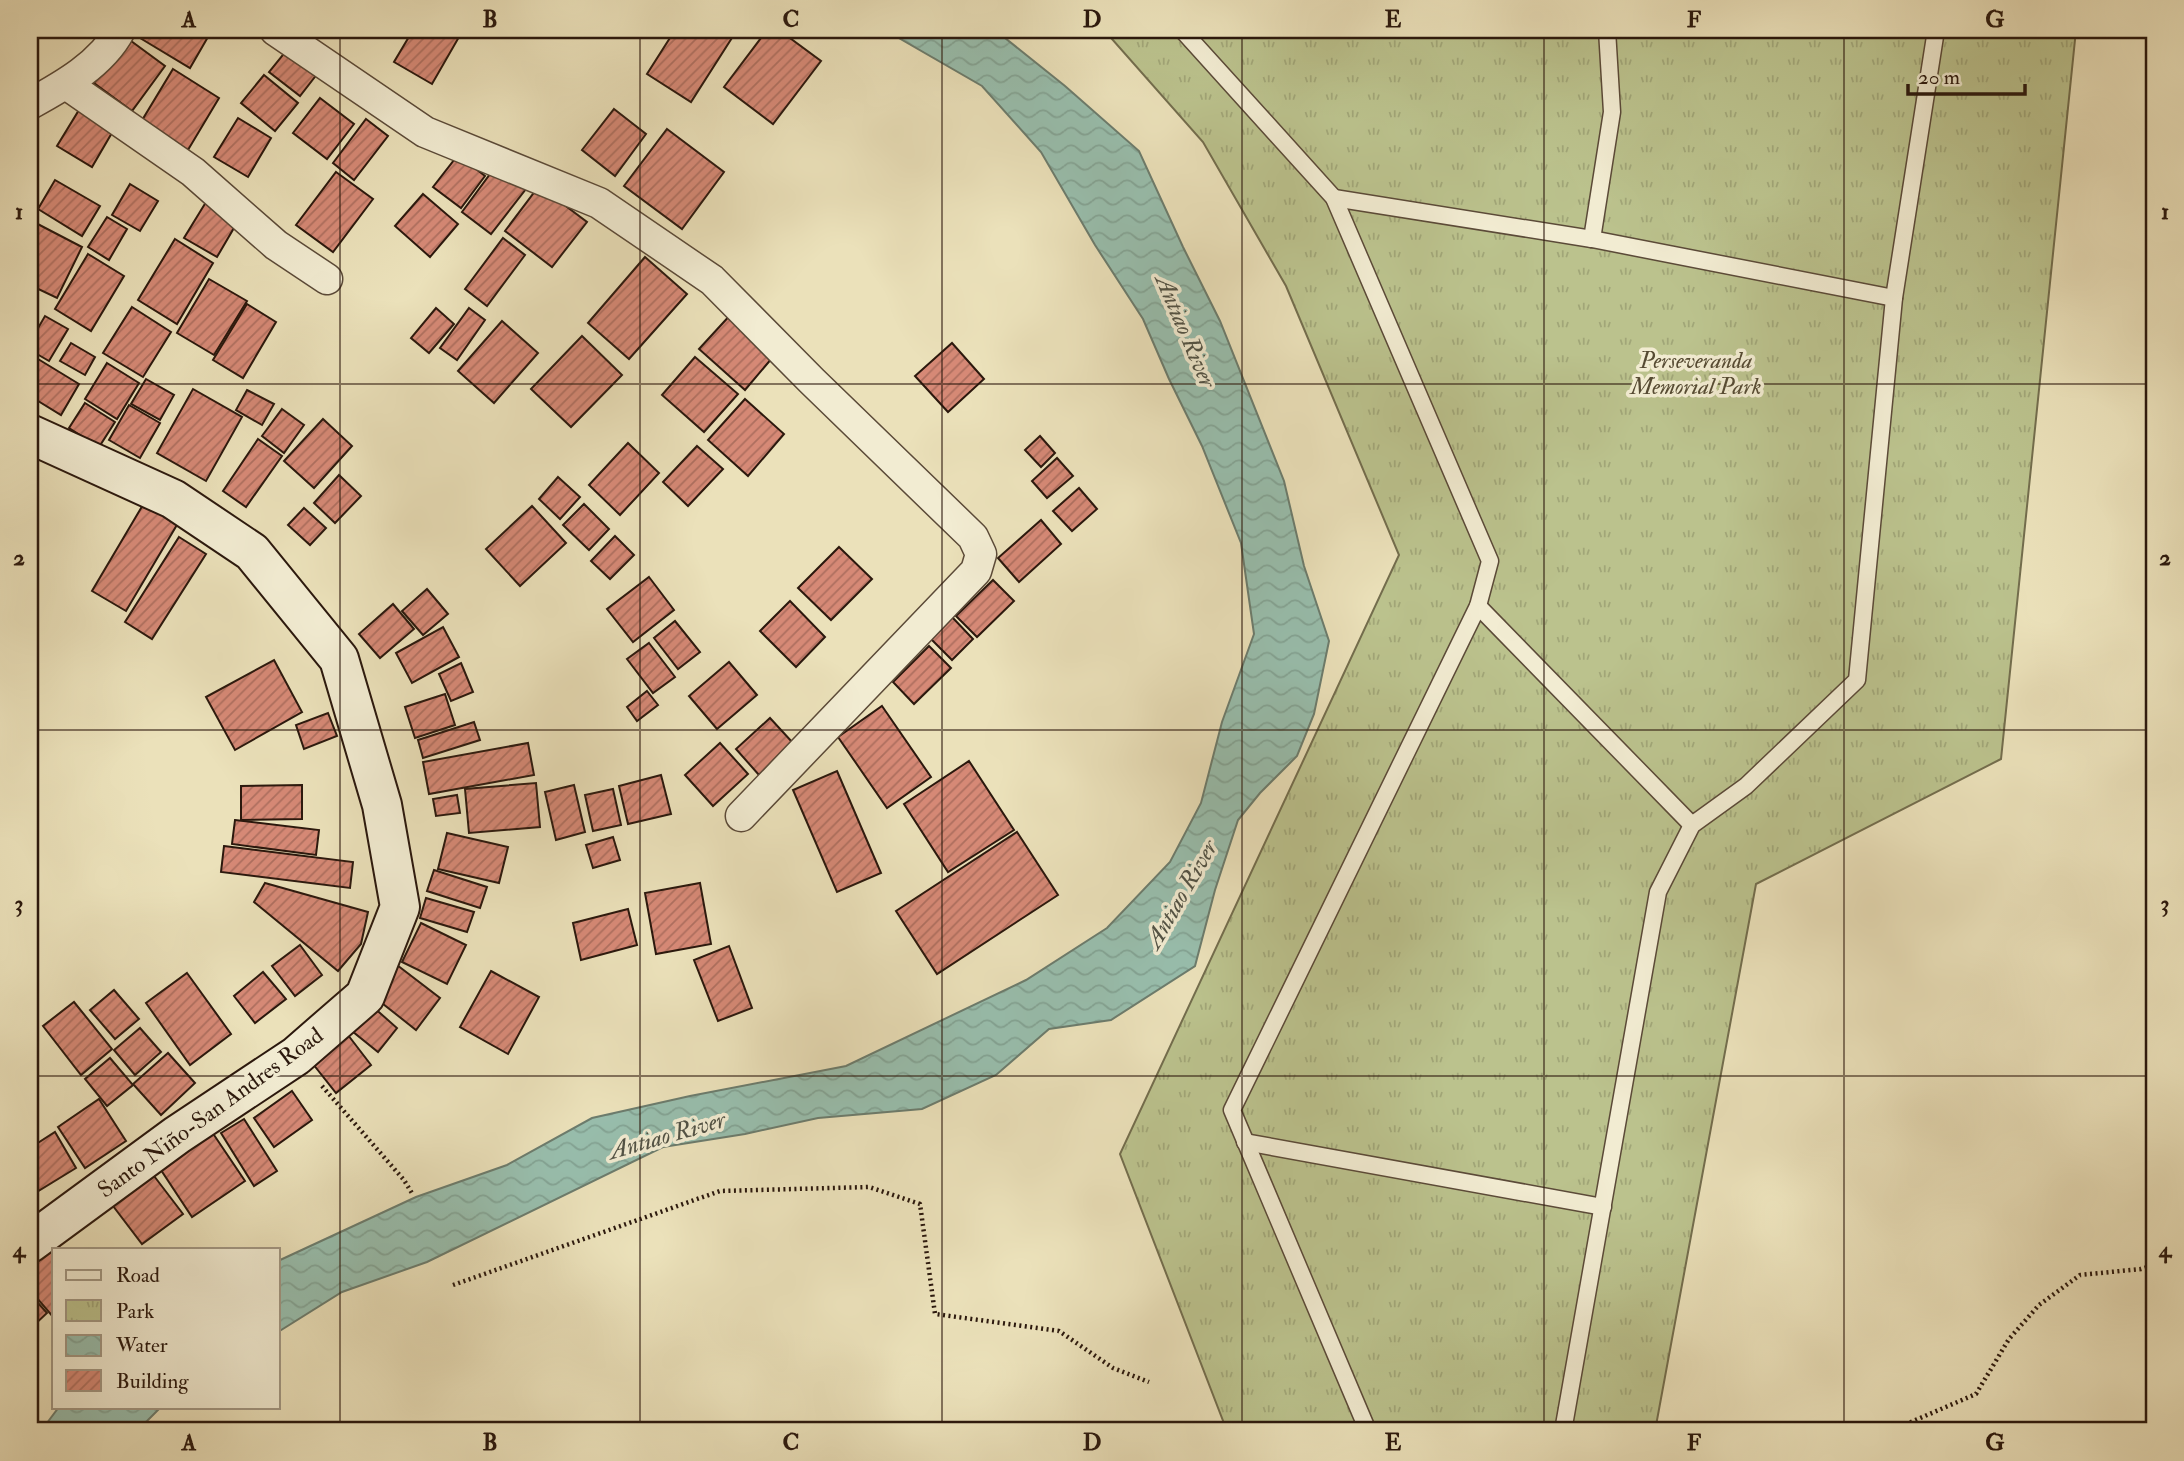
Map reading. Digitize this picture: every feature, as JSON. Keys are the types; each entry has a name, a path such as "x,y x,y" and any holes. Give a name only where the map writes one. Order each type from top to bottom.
{"street":[{"path":"30,104 66,84 112,43 120,30"},
{"path":"275,30 425,132 599,203 712,280 973,537 981,554 976,571 741,816"},
{"path":"66,84 192,172 276,245 327,279"},
{"name":"Santo Niño-San Andres Road","path":"30,434 173,499 252,552 339,659 382,805 400,907 365,996 296,1056 177,1135 30,1243"}],"lane":[{"path":"1182,30 1334,198 1490,561 1478,606 1232,1110 1368,1431"},
{"path":"1592,239 1612,112 1607,30"},
{"path":"1563,1431 1658,892 1692,825 1746,786 1857,681 1894,298 1936,30"},
{"path":"1334,198 1592,239 1894,298"},
{"path":"1478,606 1692,825"},
{"path":"1245,1142 1603,1208"}],"path":[{"path":"296,1056 414,1195"},
{"path":"453,1285 720,1191 869,1187 920,1204 935,1314 1059,1331 1113,1368 1149,1382"},
{"path":"1890,1431 1976,1394 2016,1331 2039,1305 2080,1275 2141,1269 2154,1265"}],"green space":[{"name":"Perseveranda Memorial Park","path":"1104,30 2076,30 2001,759 1756,884 1655,1431 1227,1431 1120,1154 1399,555 1286,286 1203,142"}],"water":[{"name":"Antiao River","path":"885,30 995,30 1065,86 1139,151 1220,321 1284,481 1304,566 1329,641 1314,714 1297,756 1260,793 1238,820 1215,890 1195,966 1111,1020 1049,1029 996,1075 922,1109 818,1118 745,1134 663,1147 427,1262 342,1292 280,1331 280,1260 416,1197 507,1165 592,1118 846,1066 1026,980 1107,928 1170,862 1201,803 1222,722 1254,634 1241,543 1202,446 1143,319 1095,245 1041,152 982,86"},
{"path":"58,1408 160,1408 132,1431 41,1431"}],"building":[{"path":"145,30 212,30 190,68 140,38"},
{"path":"413,30 463,30 432,84 394,62"},
{"path":"675,30 737,30 691,102 647,74"},
{"path":"767,30 779,30 821,61 773,124 724,87"},
{"path":"127,38 165,66 132,111 94,83"},
{"path":"290,46 321,69 300,96 269,72"},
{"path":"173,69 219,98 188,150 141,122"},
{"path":"264,75 298,103 275,131 241,103"},
{"path":"320,98 354,124 327,159 293,133"},
{"path":"614,109 646,134 615,176 582,150"},
{"path":"79,110 113,131 92,167 57,146"},
{"path":"238,118 271,138 248,177 214,157"},
{"path":"366,119 388,136 354,180 333,163"},
{"path":"667,129 724,172 682,229 624,186"},
{"path":"458,155 485,176 461,208 433,187"},
{"path":"496,166 526,189 491,234 462,212"},
{"path":"336,172 373,199 333,252 296,225"},
{"path":"55,180 100,206 82,236 38,209"},
{"path":"130,184 158,201 140,231 112,215"},
{"path":"539,186 587,222 552,267 505,231"},
{"path":"423,194 458,224 430,257 395,226"},
{"path":"206,202 238,221 217,257 184,238"},
{"path":"107,217 127,229 109,260 88,247"},
{"path":"30,220 82,247 57,298 30,285"},
{"path":"503,238 525,255 487,306 465,289"},
{"path":"175,239 213,263 177,324 138,300"},
{"path":"88,254 124,276 91,331 55,309"},
{"path":"645,257 687,294 629,359 588,323"},
{"path":"209,279 247,301 214,355 177,333"},
{"path":"247,304 276,322 243,378 213,360"},
{"path":"132,307 171,332 143,377 103,353"},
{"path":"436,308 454,324 429,353 411,338"},
{"path":"469,308 485,320 457,360 440,348"},
{"path":"733,312 778,351 745,390 699,349"},
{"path":"45,316 68,329 49,361 30,350 30,342"},
{"path":"502,321 538,353 494,403 458,371"},
{"path":"582,336 622,375 571,427 531,389"},
{"path":"71,343 95,357 85,375 60,361"},
{"path":"952,343 984,379 948,412 915,376"},
{"path":"695,357 738,394 704,432 662,395"},
{"path":"38,359 79,384 61,415 30,396 30,374"},
{"path":"107,363 139,383 117,419 85,399"},
{"path":"146,379 174,395 160,420 131,404"},
{"path":"193,389 242,417 206,481 157,453"},
{"path":"247,390 274,404 262,425 236,410"},
{"path":"745,399 784,434 748,476 708,440"},
{"path":"85,403 115,422 99,447 69,428"},
{"path":"129,405 160,423 140,458 109,440"},
{"path":"282,409 304,425 284,453 262,436"},
{"path":"323,419 352,446 314,488 284,461"},
{"path":"1040,436 1055,453 1041,467 1025,450"},
{"path":"258,439 282,456 246,507 223,491"},
{"path":"628,443 659,473 620,515 589,485"},
{"path":"697,446 723,469 688,506 663,482"},
{"path":"1057,458 1073,476 1047,498 1032,481"},
{"path":"339,475 361,496 335,523 314,503"},
{"path":"558,477 580,497 560,519 539,499"},
{"path":"1079,488 1097,509 1072,531 1053,511"},
{"path":"147,498 181,518 126,611 92,591"},
{"path":"584,504 609,529 589,550 563,525"},
{"path":"532,506 566,543 520,586 486,549"},
{"path":"304,508 326,528 310,545 288,525"},
{"path":"1041,520 1061,544 1019,582 998,558"},
{"path":"615,536 634,555 610,579 591,561"},
{"path":"179,537 206,554 152,639 125,622"},
{"path":"839,547 872,579 831,620 798,588"},
{"path":"649,577 674,610 633,642 607,609"},
{"path":"993,580 1014,601 977,637 956,616"},
{"path":"427,589 448,614 423,635 402,611"},
{"path":"790,601 825,637 796,667 760,631"},
{"path":"393,604 414,629 380,658 359,634"},
{"path":"952,617 973,639 952,660 930,638"},
{"path":"675,621 700,652 678,669 654,638"},
{"path":"443,627 459,657 412,683 396,653"},
{"path":"649,643 675,677 653,693 627,659"},
{"path":"929,646 951,668 914,704 893,682"},
{"path":"274,660 302,712 235,750 206,697"},
{"path":"729,662 757,695 717,729 689,696"},
{"path":"461,663 473,692 451,701 439,674"},
{"path":"647,691 658,705 637,721 627,707"},
{"path":"445,694 455,725 415,738 405,707"},
{"path":"882,706 931,777 887,808 838,737"},
{"path":"328,713 337,736 304,749 296,725"},
{"path":"770,718 793,743 759,775 736,749"},
{"path":"474,722 480,740 423,758 418,740"},
{"path":"528,743 534,775 429,794 423,762"},
{"path":"720,743 748,774 713,806 685,775"},
{"path":"969,761 1014,830 948,872 904,804"},
{"path":"837,771 881,873 837,892 793,790"},
{"path":"661,775 671,814 628,824 619,786"},
{"path":"536,783 540,827 469,833 465,789"},
{"path":"302,785 302,819 241,820 241,786"},
{"path":"574,785 585,832 556,840 545,792"},
{"path":"613,789 621,825 593,831 585,795"},
{"path":"457,795 460,813 436,816 433,799"},
{"path":"235,820 319,830 316,855 232,844"},
{"path":"1017,832 1058,895 937,974 896,911"},
{"path":"447,833 508,847 499,883 438,869"},
{"path":"613,837 620,860 593,868 586,845"},
{"path":"224,846 353,862 350,888 221,872"},
{"path":"434,870 487,887 480,908 427,891"},
{"path":"265,883 368,912 361,944 338,971 254,902"},
{"path":"700,883 711,944 656,954 645,893"},
{"path":"426,898 474,912 467,932 420,918"},
{"path":"628,909 637,945 581,960 573,923"},
{"path":"421,923 466,945 447,984 402,962"},
{"path":"300,945 322,975 295,996 272,966"},
{"path":"729,946 752,1008 718,1021 694,960"},
{"path":"397,965 440,998 416,1030 373,996"},
{"path":"491,971 539,997 508,1054 460,1027"},
{"path":"263,972 286,999 255,1023 234,996"},
{"path":"187,973 231,1034 190,1065 146,1003"},
{"path":"114,990 139,1019 115,1039 90,1010"},
{"path":"74,1002 112,1049 81,1075 43,1026"},
{"path":"372,1006 397,1028 378,1052 352,1031"},
{"path":"140,1028 161,1052 135,1075 114,1050"},
{"path":"348,1035 371,1065 336,1093 313,1064"},
{"path":"168,1053 195,1083 161,1115 133,1084"},
{"path":"110,1058 133,1085 107,1106 85,1079"},
{"path":"292,1091 312,1120 274,1147 254,1118"},
{"path":"99,1099 126,1141 85,1168 58,1127"},
{"path":"244,1119 277,1171 254,1186 221,1133"},
{"path":"55,1132 76,1168 35,1193 30,1184 30,1148"},
{"path":"212,1132 245,1181 192,1217 159,1167"},
{"path":"151,1172 183,1214 142,1244 110,1202"},
{"path":"50,1244 54,1248 52,1316 30,1290 30,1263"},
{"path":"30,1294 47,1313 30,1329"}]}
